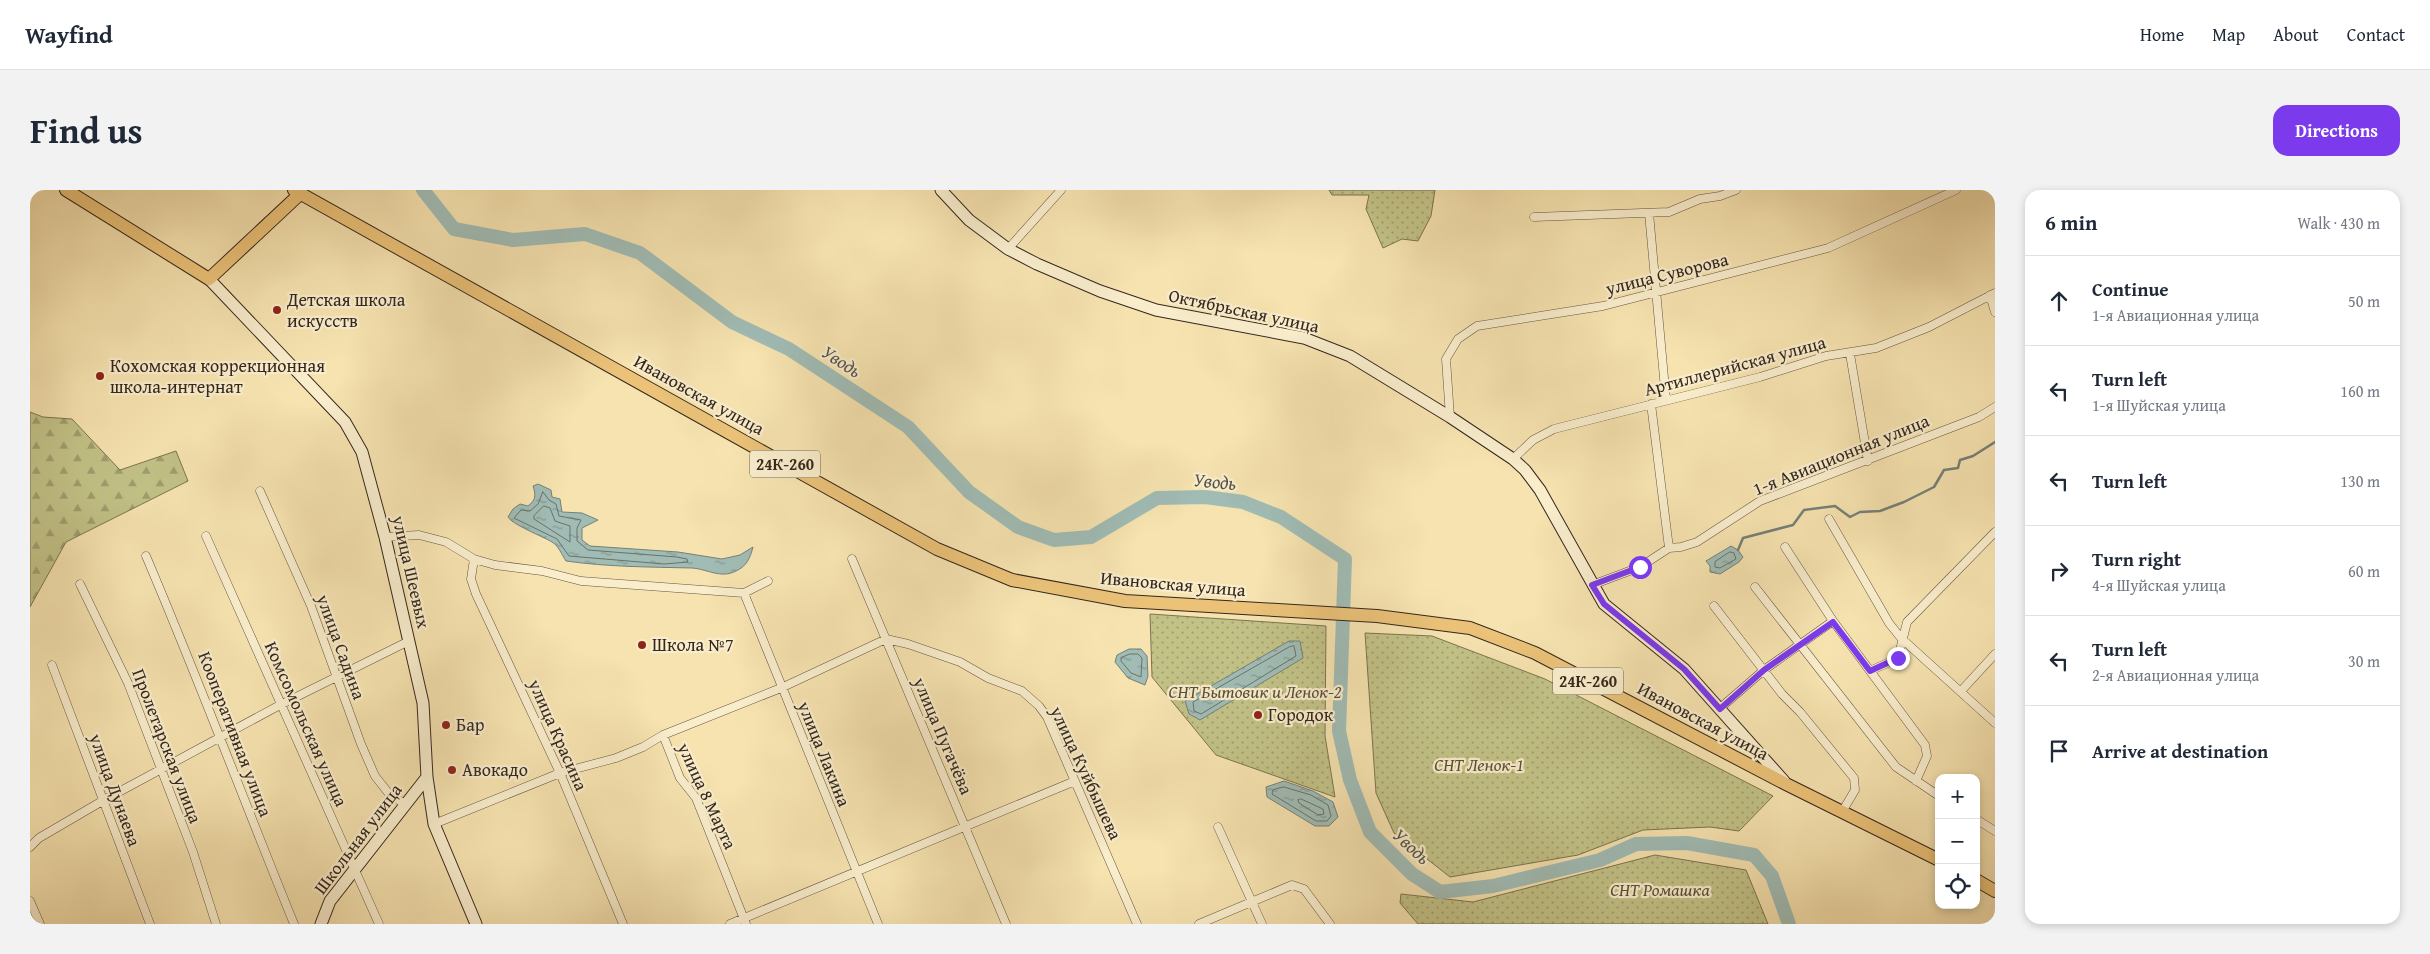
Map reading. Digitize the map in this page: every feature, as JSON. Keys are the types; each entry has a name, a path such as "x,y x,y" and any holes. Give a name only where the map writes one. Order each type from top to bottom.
{"main road":[{"path":"66,190 209,279 300,191"},
{"name":"Ивановская улица","path":"300,191 944,552 1012,580 1125,600 1377,616 1470,628 1535,653 1786,784"},
{"name":"24К-260","path":"1786,784 1935,858"},
{"path":"1980,882 1995,891"}],"street":[{"name":"Октябрьская улица","path":"941,190 968,220 1008,249 1091,287 1156,310 1304,338 1350,356 1450,417 1513,460 1526,470 1540,490 1604,604 1684,669 1786,784"},
{"path":"1008,249 1061,190"},
{"path":"1534,217 1669,212 1700,199 1720,196 1736,190"},
{"name":"улица Суворова","path":"1450,417 1446,359 1458,339 1478,326 1603,306 1828,248 1956,190"},
{"path":"1649,213 1666,400"},
{"name":"улица Шеевых","path":"209,279 345,422 362,452 385,537 425,721 427,777 434,824 476,924"},
{"path":"1993,294 1995,312"},
{"name":"Артиллерийская улица","path":"1513,460 1533,440 1554,428 1760,377 1826,356 1850,354 1876,348 1929,327 1993,294"},
{"path":"1850,354 1868,461"},
{"path":"1651,404 1669,548"},
{"name":"1-я Авиационная улица","path":"1592,585 1640,567 1669,548 1681,547 1697,542 1760,501 1979,417 1995,407"},
{"name":"улица Садина","path":"260,492 311,606 375,776 390,796 405,804"},
{"path":"1829,519 1889,623 1901,638 1995,724"},
{"path":"1870,671 1898,658 1901,638 1907,622 1995,532"},
{"path":"385,537 419,535 446,542 474,559 494,565 542,571 581,581 744,593 768,581"},
{"name":"Комсомольская улица","path":"206,536 379,924"},
{"path":"1785,547 1833,622 1924,745 1927,756 1916,781"},
{"name":"Кооперативная улица","path":"146,556 186,650 218,737 294,924"},
{"name":"улица Красина","path":"474,559 471,579 476,594 560,773 623,924"},
{"name":"улица Пугачёва","path":"852,559 1006,924"},
{"name":"Пролетарская улица","path":"80,584 128,683 193,852 216,924"},
{"path":"1755,586 1798,644 1896,767 1935,793"},
{"name":"улица Лакина","path":"744,593 878,924"},
{"path":"1714,606 1782,694 1800,712 1854,778 1855,790 1842,812"},
{"path":"1720,709 1764,670 1798,644 1833,622"},
{"path":"434,824 560,773 616,758 644,747 663,735 781,688 886,640"},
{"name":"улица Куйбышева","path":"886,640 908,644 960,662 988,678 1022,692 1039,706 1047,717 1137,924"},
{"path":"30,846 39,838 104,800 218,737 409,641"},
{"path":"1961,691 1995,654"},
{"name":"улица Дунаева","path":"52,665 150,924"},
{"name":"улица 8 Марта","path":"663,735 680,778 696,798 745,921"},
{"name":"Школьная улица","path":"321,924 330,901 427,777"},
{"path":"730,924 745,921 965,826 1075,781"},
{"path":"1980,822 1995,831"},
{"path":"1218,827 1262,924"},
{"path":"1199,924 1292,885 1304,889 1330,924"},
{"path":"30,901 40,924"}],"green space":[{"path":"1329,190 1435,190 1431,216 1418,241 1402,239 1383,248 1366,209 1369,195 1332,195"},
{"path":"30,412 43,417 72,419 120,470 176,451 188,481 66,542 30,607"},
{"name":"СНТ Бытовик и Ленок-2","path":"1150,614 1326,626 1325,736 1335,797 1216,755 1152,677"},
{"name":"СНТ Ленок-1","path":"1365,633 1432,636 1545,679 1773,796 1739,831 1710,827 1643,830 1578,855 1450,877 1394,833 1376,793"},
{"name":"СНТ Ромашка","path":"1655,855 1746,870 1768,924 1418,924 1400,903 1401,894 1473,902"}],"water":[{"path":"538,484 551,490 552,497 560,499 562,512 582,513 598,520 582,528 582,540 590,546 678,552 722,559 740,555 753,547 752,551 743,567 725,574 692,568 613,566 566,561 554,543 521,527 508,517 513,509 520,504 528,506 533,502 535,492 533,486"},
{"path":"1731,546 1738,550 1743,557 1739,562 1720,574 1710,572 1710,566 1706,561"},
{"path":"1289,641 1300,641 1303,658 1200,720 1189,714 1185,701"},
{"path":"1129,649 1141,649 1147,656 1148,676 1145,685 1128,678 1115,662 1117,655"},
{"path":"1284,781 1313,791 1333,802 1338,817 1329,826 1315,826 1267,797 1266,787"}],"waterway":[{"name":"Уводь","path":"423,190 454,229 513,240 585,234 640,253 732,322 789,349 908,427 969,492 1018,527 1054,540 1091,537 1157,498 1205,497 1243,502 1281,517 1345,559 1339,731 1350,780 1370,832 1412,874 1440,892 1493,886 1600,860 1636,844 1687,843 1754,855 1772,876 1789,924"},
{"path":"1738,550 1743,538 1793,525 1804,510 1835,506 1850,517 1860,512 1880,511 1904,502 1934,487 1944,470 1958,468 1960,460 1973,456 1995,442"}],"place":[{"name":"Детская школа искусств","path":"277,310"},
{"name":"Кохомская коррекционная школа-интернат","path":"100,376"},
{"name":"Школа №7","path":"642,645"},
{"name":"Городок","path":"1258,715"},
{"name":"Бар","path":"446,725"},
{"name":"Авокадо","path":"452,770"}],"route":[{"path":"1640,567 1592,585 1604,604 1673,659 1720,709 1764,670 1798,644 1833,622 1870,671 1898,658"}]}
